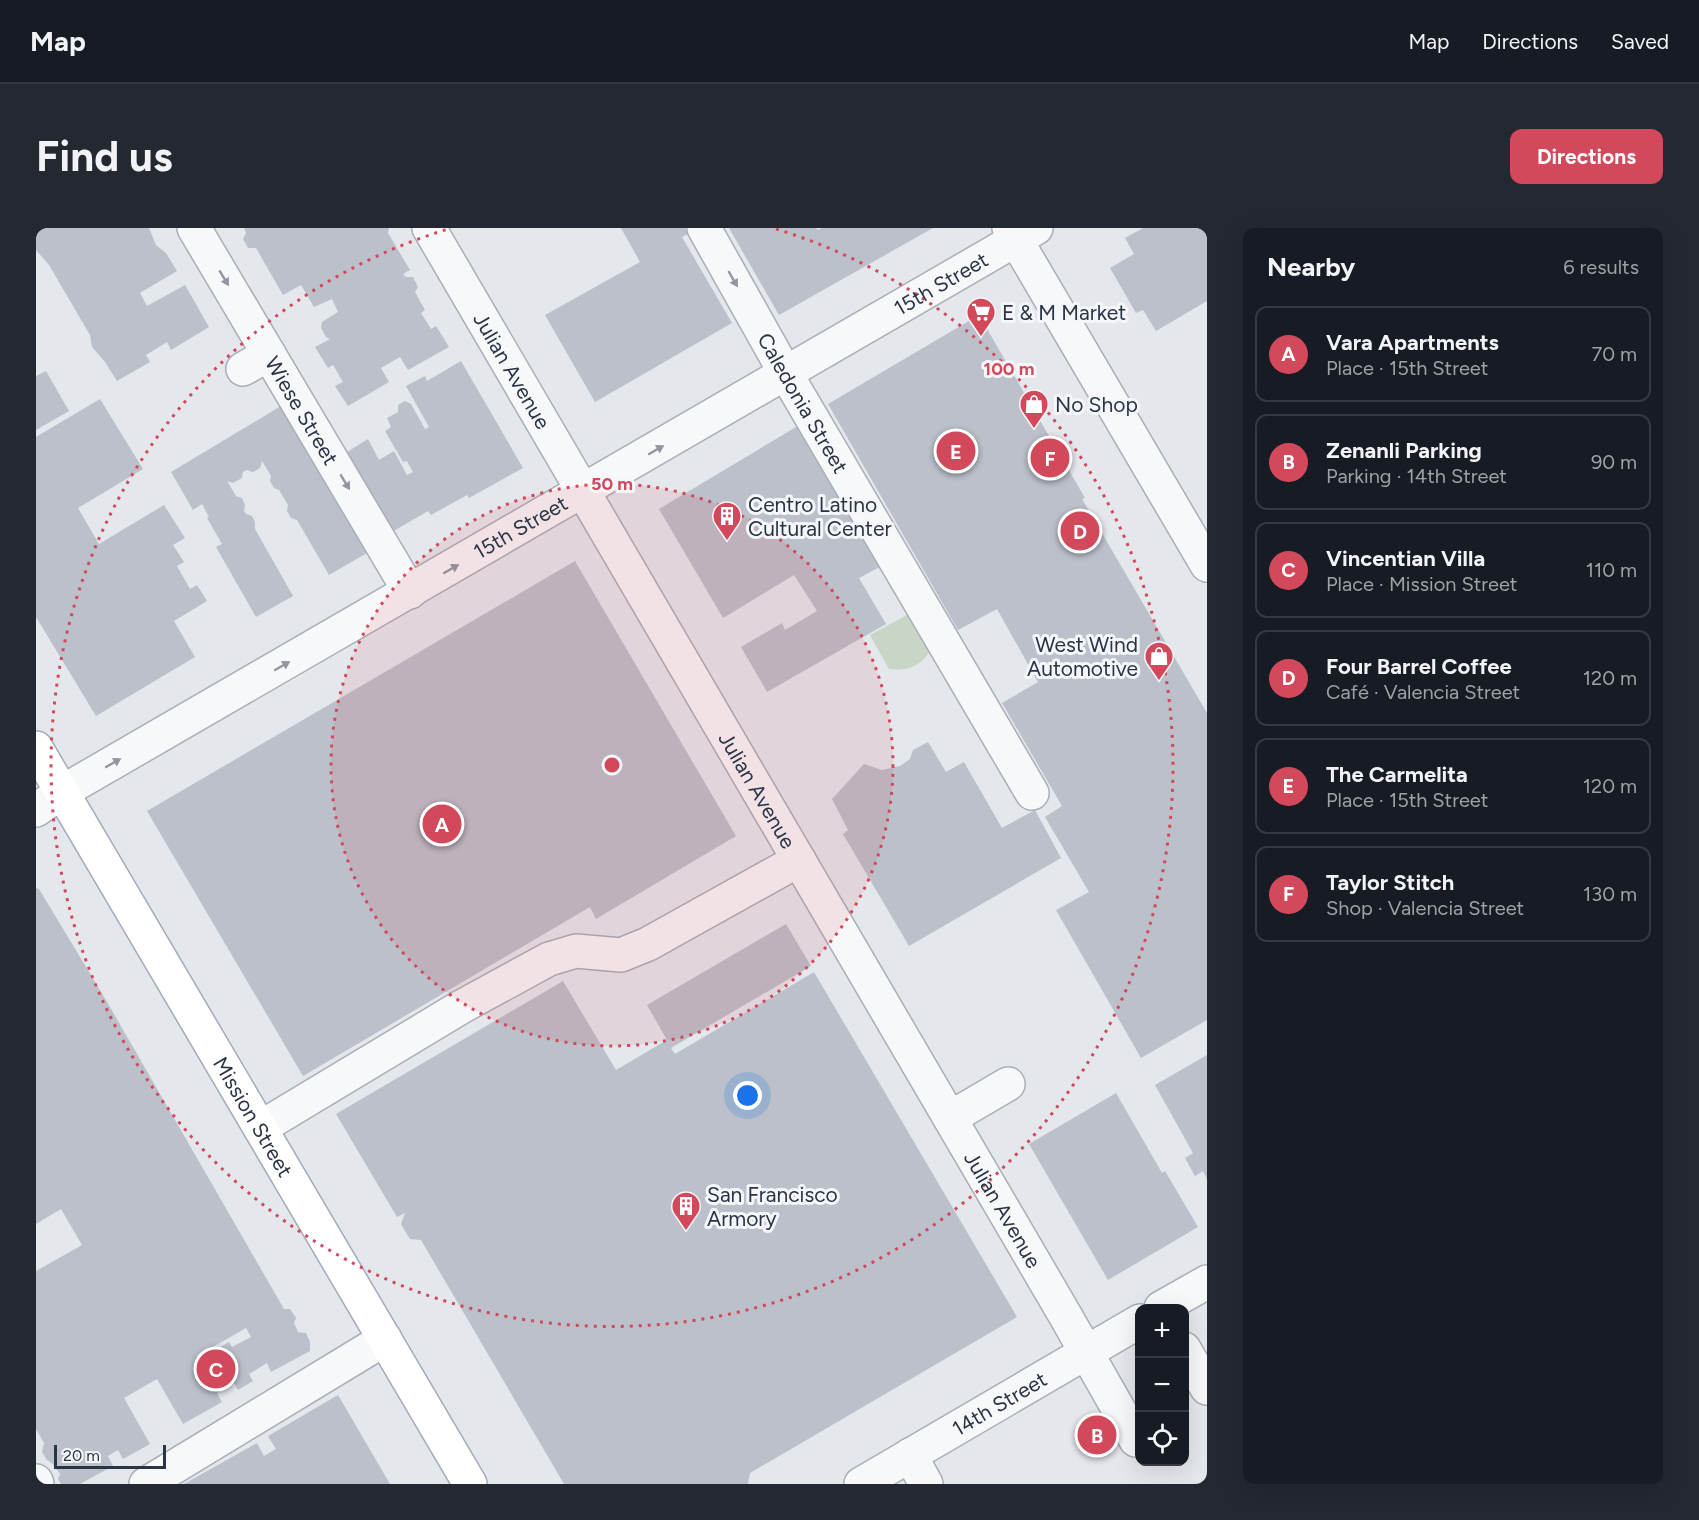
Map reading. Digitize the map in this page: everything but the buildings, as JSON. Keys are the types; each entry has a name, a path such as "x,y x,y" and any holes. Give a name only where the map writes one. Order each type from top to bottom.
{"main road":[{"name":"Mission Street","path":"36,748 49,801 260,1128 470,1484"}],"street":[{"name":"Wiese Street","path":"194,228 256,361 410,592"},
{"name":"Julian Avenue","path":"429,228 1087,1352 1135,1438"},
{"name":"Caledonia Street","path":"704,228 786,374 1032,793"},
{"name":"15th Street","path":"49,801 786,374 1020,232"},
{"path":"1020,232 1207,565"},
{"path":"260,1128 461,1007 549,959 576,951 621,956 648,944 799,860"},
{"path":"950,1118 1008,1084"},
{"path":"1168,1304 1207,1282"},
{"name":"14th Street","path":"861,1484 1135,1324"},
{"path":"146,1484 385,1339"},
{"path":"1189,1356 1207,1388"},
{"path":"910,1455 927,1484"}],"green space":[{"path":"914,611 932,647 924,659 915,666 889,669 870,635"}],"place":[{"name":"E & M Market","path":"981,338"},
{"name":"No Shop","path":"1034,430"},
{"name":"The Carmelita","path":"956,451"},
{"name":"Taylor Stitch","path":"1050,458"},
{"name":"Four Barrel Coffee","path":"1080,531"},
{"name":"Centro Latino Cultural Center","path":"727,542"},
{"name":"West Wind Automotive","path":"1159,682"},
{"name":"Vara Apartments","path":"442,824"},
{"name":"San Francisco Armory","path":"686,1232"},
{"name":"Vincentian Villa","path":"216,1369"},
{"name":"Zenanli Parking","path":"1097,1435"}]}
